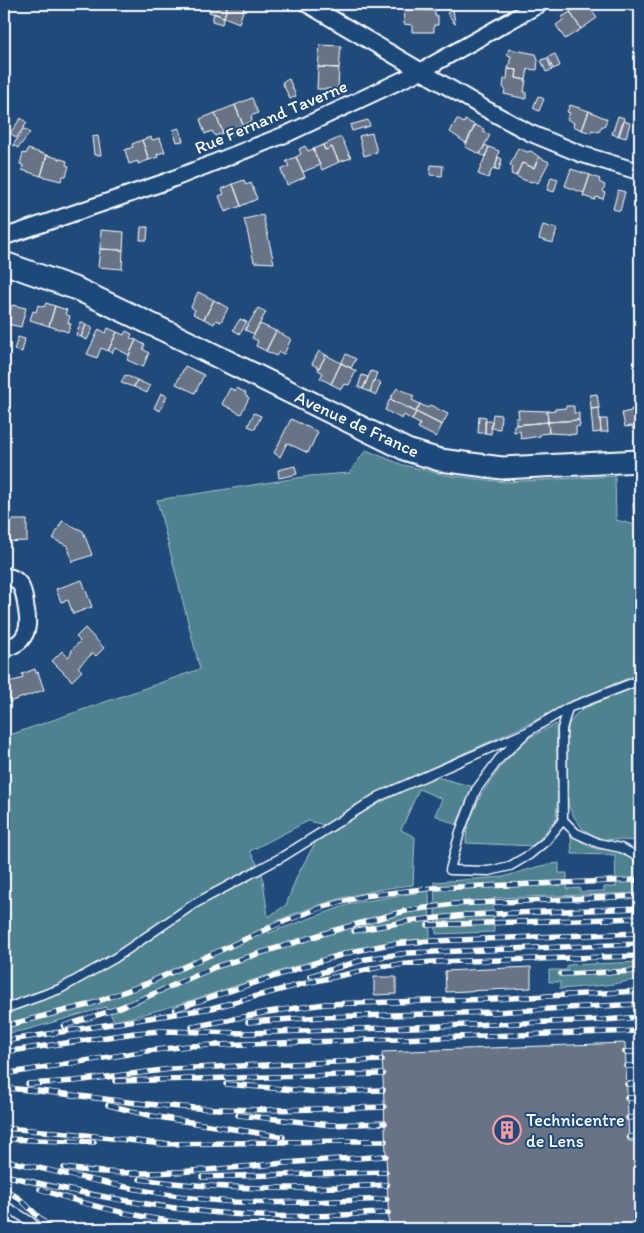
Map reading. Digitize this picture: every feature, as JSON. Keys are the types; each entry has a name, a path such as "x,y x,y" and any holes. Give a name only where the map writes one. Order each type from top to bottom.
{"street":[{"path":"307,4 482,107 530,133 581,154 640,172"},
{"name":"Rue Fernand Taverne","path":"4,237 165,182 289,133 421,71 540,4"},
{"name":"Avenue de France","path":"4,263 76,289 407,450 440,460 502,468 640,461"},
{"path":"4,576 14,578 24,590 29,625 20,642 4,649"}],"lane":[{"path":"4,1009 60,989 115,958 194,904 282,857 380,796 527,732 568,708 640,680"},
{"path":"527,732 499,758 476,790 460,832 450,870 489,871 510,866 546,841 563,820 562,729 568,708"},
{"path":"563,820 576,833 598,843 621,848 640,858"},
{"path":"4,1204 38,1229"}],"green space":[{"path":"366,450 403,465 446,475 504,482 615,476 616,520 640,526 640,673 569,703 520,728 380,791 325,825 308,821 250,851 262,873 268,917 286,905 297,876 316,841 374,806 433,776 474,787 456,825 435,815 442,799 419,789 401,830 415,837 413,885 357,894 303,911 267,925 269,933 353,903 429,891 430,938 350,951 271,974 193,1000 114,1021 106,1007 26,1030 4,1034 4,1013 45,998 41,991 4,1005 4,737 200,669 157,500 310,476 349,473"},
{"path":"640,685 640,841 600,839 583,829 568,805 566,737 569,724 576,714 587,707"},
{"path":"556,724 558,792 556,818 535,846 466,843 467,827 481,795 502,765 527,739"},
{"path":"571,835 588,846 621,851 640,865 640,893 493,898 494,932 436,934 434,882 503,877 540,866 559,863 559,873 567,873 567,889 580,888 580,892 604,891 604,887 616,887 615,855 572,854"},
{"path":"640,962 640,979 607,985 560,989 560,982 549,982 549,970 567,970 567,965"},
{"path":"635,1062 640,1062 640,1087 636,1088"}],"building":[{"path":"211,4 228,4 224,17 209,12"},
{"path":"228,4 245,5 239,23 224,17"},
{"path":"403,4 413,4 413,10 435,11 435,16 438,16 438,25 434,25 434,32 412,32 412,25 404,24"},
{"path":"587,4 597,18 581,29 570,12 579,6 581,9"},
{"path":"599,4 608,4 609,6 602,9"},
{"path":"627,4 636,4 638,6 631,10"},
{"path":"453,8 455,24 447,13"},
{"path":"570,12 581,29 565,39 556,25 563,20 562,17"},
{"path":"214,13 224,17 222,24 212,21"},
{"path":"320,45 341,46 339,68 318,67"},
{"path":"509,49 536,54 538,60 537,70 528,69 526,80 516,78 517,70 508,69 511,56 507,55"},
{"path":"555,54 560,66 553,69 548,57"},
{"path":"547,58 552,70 546,72 541,60"},
{"path":"318,67 339,68 338,89 317,89"},
{"path":"508,69 517,70 516,78 526,80 524,92 526,92 526,99 504,94 504,79 507,79"},
{"path":"289,79 296,96 290,99 282,82"},
{"path":"538,96 544,99 539,111 533,108"},
{"path":"252,98 258,113 251,116 252,121 243,125 235,105"},
{"path":"235,105 243,125 237,127 239,132 231,135 229,131 223,133 215,113"},
{"path":"570,105 589,111 582,130 573,126 574,123 567,119 570,113 567,112"},
{"path":"589,111 607,119 604,127 602,126 599,132 592,130 591,133 582,130"},
{"path":"215,113 223,133 215,136 212,131 205,134 200,119"},
{"path":"618,116 624,118 618,136 612,134"},
{"path":"21,118 27,123 16,138 10,133"},
{"path":"457,119 464,123 465,120 475,125 466,143 450,132"},
{"path":"368,120 370,126 352,131 350,125"},
{"path":"624,121 630,123 626,138 619,136"},
{"path":"475,125 484,129 483,132 490,135 480,154 465,147"},
{"path":"179,128 183,141 177,142 173,130"},
{"path":"24,129 30,133 18,148 13,145"},
{"path":"372,133 377,152 364,156 359,136"},
{"path":"98,136 101,155 94,155 92,137"},
{"path":"151,137 152,140 160,138 165,152 157,154 158,157 149,160 142,140"},
{"path":"341,137 351,158 339,162 332,147 325,150 323,145"},
{"path":"142,140 149,160 138,164 138,161 129,164 125,150 133,147 132,144"},
{"path":"323,145 325,150 332,147 339,162 322,170 313,149"},
{"path":"485,145 489,147 485,157 480,154"},
{"path":"305,146 308,151 313,149 320,165 303,172 296,157 301,154 299,149"},
{"path":"489,147 499,151 495,169 493,168 488,178 478,174"},
{"path":"518,148 527,152 531,151 539,157 534,168 522,163 516,176 511,174 513,167 510,165"},
{"path":"28,149 47,155 41,176 22,170 23,165 20,164 23,153 26,154"},
{"path":"47,155 67,161 66,165 69,166 66,176 63,176 61,181 41,176"},
{"path":"296,157 305,177 287,185 281,170 289,166 286,161"},
{"path":"498,157 502,159 499,170 495,169"},
{"path":"539,157 549,162 538,183 516,176 522,163 534,168"},
{"path":"431,165 443,166 442,176 430,175"},
{"path":"571,169 590,175 584,193 565,186"},
{"path":"590,175 600,179 599,182 605,185 603,199 596,197 595,200 583,196"},
{"path":"551,177 558,179 554,192 547,190"},
{"path":"244,180 246,185 251,183 257,199 241,206 233,184"},
{"path":"233,184 241,206 225,212 219,196 224,194 222,189"},
{"path":"618,190 625,192 620,211 613,209"},
{"path":"263,215 274,263 254,262 244,219"},
{"path":"543,225 557,229 553,243 539,239"},
{"path":"141,227 148,227 147,240 140,240"},
{"path":"101,230 124,232 123,250 100,249"},
{"path":"100,249 123,250 122,269 98,267"},
{"path":"4,290 8,290 6,315 4,315"},
{"path":"198,292 214,300 204,319 193,314 195,310 191,307"},
{"path":"214,300 228,308 221,322 216,320 214,324 204,319"},
{"path":"46,303 55,306 49,326 30,320 33,311 36,312 38,305 44,307"},
{"path":"12,305 26,308 21,327 7,324"},
{"path":"55,306 67,310 65,314 70,316 68,323 71,324 68,332 49,326"},
{"path":"258,308 266,312 254,334 245,330"},
{"path":"240,319 247,322 240,334 233,330"},
{"path":"81,322 86,325 81,337 76,335"},
{"path":"260,324 276,331 266,351 256,346 258,341 252,338"},
{"path":"86,325 93,328 87,340 81,337"},
{"path":"108,328 117,332 108,351 101,348 97,358 87,354 99,329 106,333"},
{"path":"126,331 132,334 130,338 136,340 129,355 115,348 112,353 108,351 117,332 124,335"},
{"path":"276,331 291,339 284,354 279,352 276,356 266,351"},
{"path":"18,337 25,339 22,352 14,350"},
{"path":"136,340 145,345 143,349 149,353 143,367 127,360"},
{"path":"319,351 326,355 319,368 312,364"},
{"path":"346,354 356,359 351,368 341,363"},
{"path":"326,355 341,363 331,384 320,378 323,373 318,370"},
{"path":"341,363 356,371 349,385 344,384 341,389 331,384"},
{"path":"185,366 204,375 195,393 176,384"},
{"path":"371,371 377,373 370,392 363,389"},
{"path":"125,375 137,380 134,387 121,383"},
{"path":"362,375 368,377 363,389 358,387"},
{"path":"137,380 150,386 147,393 134,387"},
{"path":"374,380 381,383 376,395 370,392"},
{"path":"230,388 235,391 237,388 246,393 245,395 249,398 241,414 222,404"},
{"path":"397,388 414,396 412,400 420,404 416,412 390,399"},
{"path":"161,393 167,396 160,411 154,408"},
{"path":"597,394 599,408 591,409 590,395"},
{"path":"390,399 416,412 412,420 404,415 402,419 385,410"},
{"path":"420,404 428,408 430,405 448,414 442,425 416,412"},
{"path":"566,406 574,406 574,413 579,413 579,420 548,422 547,411 566,408"},
{"path":"599,408 601,432 593,433 591,409"},
{"path":"631,409 640,409 640,430 633,430 632,426 625,427 622,413 631,411"},
{"path":"518,410 547,411 548,422 516,425 516,418 519,418"},
{"path":"416,412 442,425 436,437 418,428 420,424 412,420"},
{"path":"254,413 261,416 255,429 248,426"},
{"path":"493,414 501,415 500,429 491,428"},
{"path":"479,416 486,417 485,433 478,433"},
{"path":"291,419 318,432 308,453 287,443 280,457 274,453"},
{"path":"600,419 607,419 608,432 601,432"},
{"path":"579,420 580,426 576,427 576,434 549,433 548,422"},
{"path":"485,421 492,421 491,434 485,433"},
{"path":"548,422 549,433 540,434 540,436 521,439 520,431 514,432 514,425"},
{"path":"295,466 297,474 279,478 278,470"},
{"path":"633,503 640,503 640,521 634,521"},
{"path":"4,520 27,520 27,541 4,542"},
{"path":"62,521 83,531 92,555 72,562 68,546 53,539"},
{"path":"82,580 92,607 73,614 68,600 61,602 56,589"},
{"path":"85,628 104,648 96,656 93,653 78,667 82,671 72,681 52,661 62,651 68,657 80,641 76,637"},
{"path":"35,669 36,673 38,672 44,690 6,703 4,683 21,679 23,677 22,674"},
{"path":"531,967 531,988 446,992 445,971"},
{"path":"374,977 396,977 396,994 374,995"},
{"name":"Technicentre de Lens","path":"625,1043 629,1141 640,1141 640,1229 389,1229 382,1052"}],"railway":[{"path":"4,1026 88,1005 148,983 285,921 323,907 364,896 432,888 640,880"},
{"path":"137,1001 215,967 405,911 454,904 640,896"},
{"path":"354,931 409,921 466,915 640,908"},
{"path":"428,925 640,918"},
{"path":"175,1009 324,960 390,944 640,933"},
{"path":"310,976 366,959 408,953 640,944"},
{"path":"4,1041 212,1008 302,984 384,966 433,962 640,956"},
{"path":"561,974 640,971"},
{"path":"192,1027 268,1012 325,1004 494,999 640,991"},
{"path":"64,1026 142,999"},
{"path":"248,1022 322,1017 495,1012 640,1004"},
{"path":"4,1052 161,1031 246,1033 604,1020 640,1017"},
{"path":"4,1074 188,1046 640,1031"},
{"path":"625,1052 640,1052"},
{"path":"28,1084 75,1081 171,1069 382,1060"},
{"path":"626,1066 640,1066"},
{"path":"115,1081 383,1074"},
{"path":"627,1084 640,1083"},
{"path":"226,1084 318,1092 383,1090"},
{"path":"4,1088 207,1109 283,1110 384,1107"},
{"path":"627,1098 640,1098"},
{"path":"108,1105 152,1116 283,1137"},
{"path":"238,1115 331,1125 385,1123"},
{"path":"628,1118 640,1117"},
{"path":"4,1128 162,1144 347,1141"},
{"path":"629,1137 640,1136"},
{"path":"4,1139 94,1142"},
{"path":"340,1141 385,1141"},
{"path":"64,1168 115,1173 140,1173 386,1156"},
{"path":"4,1160 118,1186 176,1196 235,1202 273,1203 387,1199"},
{"path":"202,1177 386,1172"},
{"path":"4,1175 132,1202 197,1211 278,1216 388,1213"},
{"path":"140,1179 202,1186 263,1188 387,1185"},
{"path":"4,1188 21,1200 51,1229"},
{"path":"40,1189 86,1204 132,1215 227,1229"}],"place":[{"name":"Technicentre de Lens","path":"507,1130"}]}
